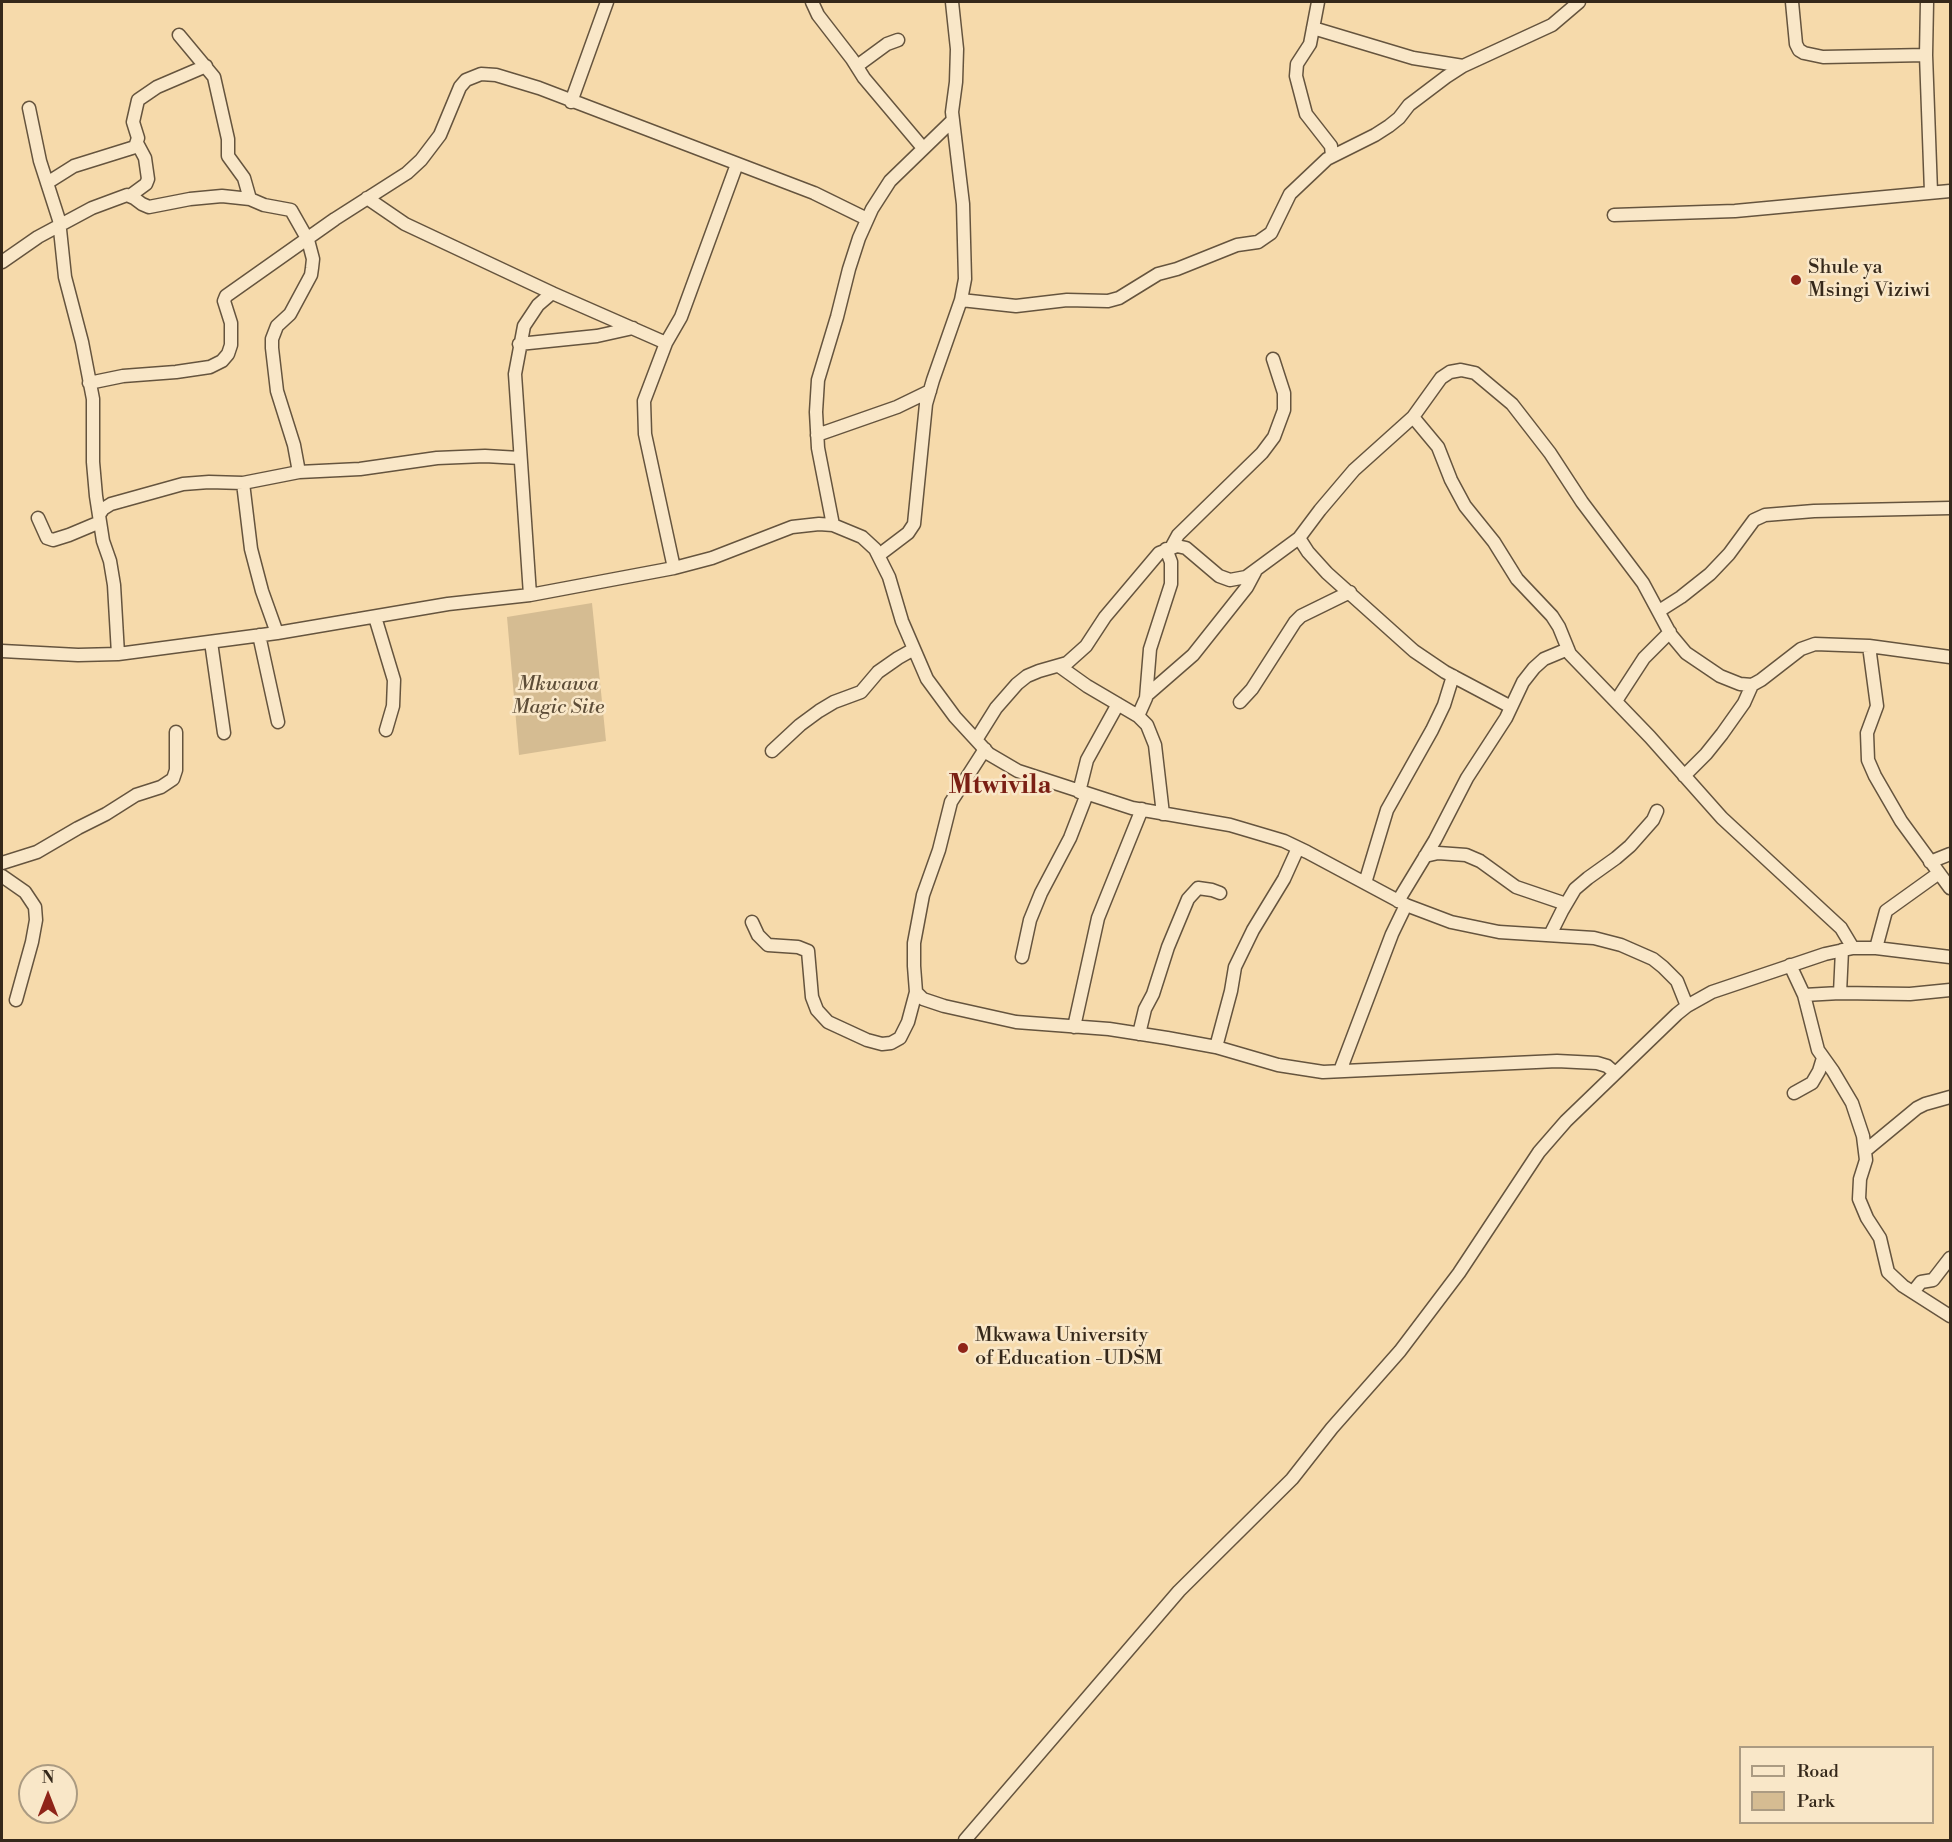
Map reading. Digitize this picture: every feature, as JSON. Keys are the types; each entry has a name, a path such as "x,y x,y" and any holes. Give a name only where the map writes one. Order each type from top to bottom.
{"street":[{"path":"571,102 608,2"},
{"path":"812,2 818,15 923,148"},
{"path":"879,555 908,533 914,524 926,404 961,300 965,279 965,230 953,120 957,49 952,2"},
{"path":"1318,2 1310,44 1297,64 1297,82 1306,114 1331,146 1332,156"},
{"path":"961,300 1016,306 1067,300 1096,302 1119,298 1158,274 1177,269 1237,245 1265,239 1271,233 1290,194 1332,156 1389,126 1400,118 1409,105 1425,91 1463,66 1552,25 1579,2"},
{"path":"1791,2 1796,44 1804,53 1823,57 1926,55"},
{"path":"1926,2 1931,192"},
{"path":"1313,27 1413,58 1463,66"},
{"path":"179,35 206,66 216,84 228,139 229,159 244,178 250,199"},
{"path":"857,66 887,44 898,40"},
{"path":"2,262 22,246 110,200 131,195 146,184 148,179 145,158 137,143 133,122 138,100 156,87 206,66"},
{"path":"89,383 123,376 210,367 222,361 231,345 231,323 224,301 226,296 367,198 407,173 434,145 446,124 456,94 466,80 472,76 488,74 505,77 539,88 814,193 867,219"},
{"path":"29,108 34,136 60,226 65,277 82,342 94,411 93,462 99,519 114,585 118,654"},
{"path":"833,525 818,448 816,412 818,380 849,269 867,219 890,181 953,120"},
{"path":"48,183 74,166 129,150 137,143"},
{"path":"674,568 644,423 644,401 666,343 681,316 737,164"},
{"path":"1614,215 1735,211 1950,191"},
{"path":"131,195 149,207 204,197 250,199 264,205 291,210 308,240 313,259 311,275 290,314 277,326 272,339 272,348 277,391 294,445 299,472"},
{"path":"367,198 405,224 666,343"},
{"path":"530,595 515,374 524,326 538,305 552,292"},
{"path":"519,345 597,336 633,328"},
{"path":"752,922 758,935 768,945 798,947 808,951 812,996 817,1010 828,1022 867,1040 882,1044 891,1043 900,1038 908,1022 916,992 914,943 923,895 939,850 951,802 996,708 1027,676 1067,663 1086,646 1148,565 1256,460 1274,437 1281,422 1284,402 1280,377 1273,359"},
{"path":"1169,547 1186,548 1219,576 1230,580 1246,577 1299,538 1354,470 1413,417 1433,387 1450,372 1461,370 1475,373 1512,404 1550,453 1582,502 1643,583 1670,632 1686,653 1735,683 1752,685"},
{"path":"817,435 897,407 930,391"},
{"path":"1413,417 1438,447 1451,480 1465,506 1494,542 1517,579 1552,616 1570,654 1722,818 1841,928 1848,949 1840,993"},
{"path":"38,518 47,538 53,540 69,536 99,519 111,504 168,487 200,482 243,483 299,472 360,469 470,456 520,458"},
{"path":"243,483 251,549 262,591 277,633"},
{"path":"1659,611 1710,574 1729,554 1754,520 1765,515 1814,511 1950,508"},
{"path":"2,651 78,655 118,654 277,633 448,604 530,595 674,568 712,558 792,527 833,525 862,537 879,555 927,679 955,717 989,754 1018,771 1083,793 1142,809 1257,832 1298,848 1402,903 1451,922 1477,929 1518,934 1604,939 1653,959 1664,967 1677,981 1687,1006"},
{"path":"1299,538 1316,562 1414,651 1453,676 1511,707"},
{"path":"1138,716 1147,695 1150,649 1171,584 1169,547"},
{"path":"1147,695 1193,655 1247,587 1256,571"},
{"path":"1240,702 1252,689 1301,616 1350,592"},
{"path":"375,617 394,680 393,706 386,730"},
{"path":"1616,701 1644,658 1670,632"},
{"path":"259,635 278,722"},
{"path":"211,642 224,733"},
{"path":"1684,776 1722,734 1744,703 1752,685 1801,649 1829,643 1950,657"},
{"path":"1869,646 1877,706 1867,733 1868,760 1901,821 1950,888"},
{"path":"772,751 800,724 834,702 861,692 878,672 914,649"},
{"path":"1340,1071 1402,903 1467,778 1511,707 1523,682 1534,668 1553,654 1568,649"},
{"path":"1059,666 1138,716 1147,725 1155,745 1163,814"},
{"path":"1365,883 1387,810 1432,730 1444,705 1453,676"},
{"path":"1022,957 1030,920 1041,893 1070,838 1083,793 1088,760 1118,704"},
{"path":"2,863 37,852 136,795 161,787 173,779 176,770 176,732"},
{"path":"1074,1027 1098,918 1142,809"},
{"path":"1550,935 1575,889 1630,846 1653,820 1657,811"},
{"path":"1216,1047 1235,967 1253,930 1280,888 1298,848"},
{"path":"1425,856 1438,853 1466,855 1480,861 1516,887 1566,904"},
{"path":"1930,862 1950,854"},
{"path":"1876,948 1886,911 1939,873"},
{"path":"2,876 26,892 35,907 34,931 16,1000"},
{"path":"1139,1034 1145,1008 1153,994 1168,947 1188,899 1198,888 1220,893"},
{"path":"965,1840 1179,1591 1292,1479 1427,1317 1539,1152 1566,1121 1687,1006 1712,992 1825,954 1848,949 1876,948 1950,957"},
{"path":"1791,965 1804,995 1818,1050 1852,1103 1863,1136 1865,1166 1859,1189 1862,1207 1880,1238 1888,1272 1913,1292 1950,1316"},
{"path":"1804,995 1910,994 1950,990"},
{"path":"916,992 923,999 944,1006 1016,1022 1139,1034 1216,1047 1246,1057 1323,1072 1557,1061 1597,1063 1607,1066 1615,1073"},
{"path":"1794,1094 1812,1083 1823,1058"},
{"path":"1865,1151 1917,1108 1950,1098"},
{"path":"1913,1292 1921,1282 1933,1280 1950,1258"}],"green space":[{"name":"Mkwawa Magic Site","path":"592,603 606,741 519,755 507,617"}],"place":[{"name":"Shule ya Msingi Viziwi","path":"1796,280"},
{"name":"Mkwawa University of Education -UDSM","path":"963,1348"}],"district":[{"name":"Mtwivila","path":"1000,787"}]}
